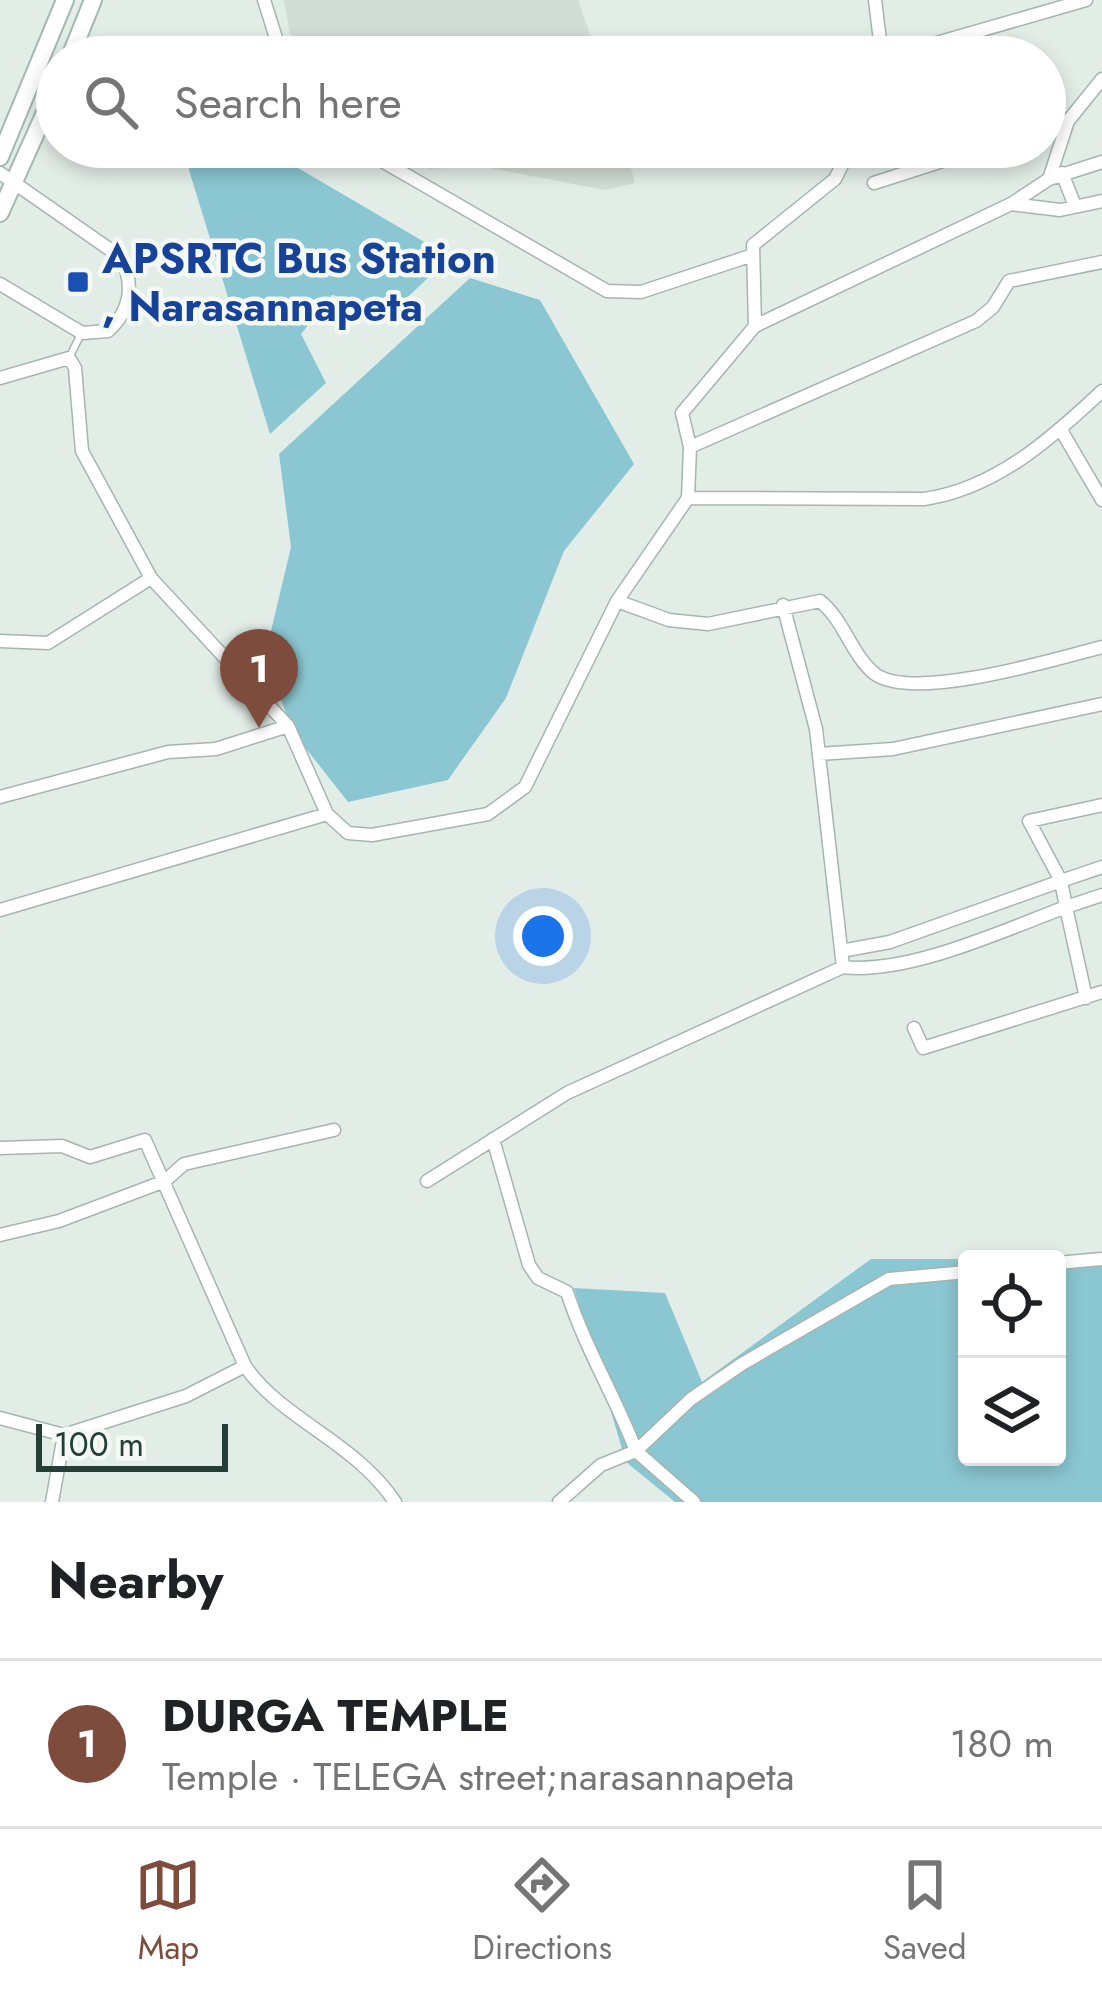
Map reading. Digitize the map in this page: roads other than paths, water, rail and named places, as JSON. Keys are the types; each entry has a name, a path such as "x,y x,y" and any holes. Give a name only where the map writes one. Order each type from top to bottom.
{"main road":[{"path":"46,36 64,0"},
{"path":"78,36 92,0"},
{"path":"0,158 7,115 36,56"},
{"path":"0,213 7,178 36,125"}],"street":[{"path":"264,0 275,36"},
{"path":"875,0 881,36"},
{"path":"959,36 1086,0"},
{"path":"1066,130 1068,121 1102,79"},
{"path":"0,378 69,358 75,368 82,451 152,578 288,726 328,814 348,833 373,835 488,814 525,787 617,601 688,498 690,447 682,413 755,326 1012,204 1056,176 1102,162"},
{"path":"394,168 607,291 641,292 750,256"},
{"path":"755,326 753,245 835,179 840,168"},
{"path":"874,183 921,168"},
{"path":"1058,168 1056,176 1076,206"},
{"path":"0,284 82,332 108,331 124,316 130,278 122,258 7,178"},
{"path":"1012,204 1076,206 1102,201"},
{"path":"690,447 976,321 993,307 1009,281 1102,262"},
{"path":"688,498 924,499 957,494 982,484 1061,430 1102,391"},
{"path":"1061,430 1102,500"},
{"path":"0,641 48,643 152,578"},
{"path":"617,601 669,620 708,624 820,601 837,614 871,671 889,681 916,683 1021,668 1102,647"},
{"path":"783,605 819,754 843,967"},
{"path":"819,754 893,749 1102,704"},
{"path":"0,797 168,752 216,749 288,726"},
{"path":"1086,998 1061,881 1030,821 1102,805"},
{"path":"0,910 328,814"},
{"path":"841,951 890,942 1102,867"},
{"path":"427,1180 567,1093 843,967 862,970 927,955 1102,896"},
{"path":"914,1028 923,1048 1102,992"},
{"path":"0,1235 59,1221 165,1181 184,1164 334,1130"},
{"path":"493,1139 529,1265 538,1278 567,1292 587,1351 610,1385 636,1451 694,1502"},
{"path":"0,1148 62,1146 90,1157 146,1140 245,1366 264,1393 298,1412 376,1473 395,1502"},
{"path":"1066,1262 1102,1259"},
{"path":"559,1502 601,1465 636,1451 692,1400 742,1364 889,1279 958,1273"},
{"path":"0,1418 64,1435 186,1396 245,1366"},
{"path":"52,1502 64,1435"}],"lane":[{"path":"69,358 82,332"}],"water":[{"path":"298,168 450,257 394,310 332,295 301,334 326,383 270,434 189,170"},
{"path":"470,278 540,300 634,464 564,551 506,698 448,780 348,802 293,732 265,656 291,547 279,454"},
{"path":"1102,1253 1102,1502 675,1502 626,1462 574,1288 665,1293 702,1382 871,1259 958,1259 958,1466 1066,1466 1066,1258"}],"place":[{"name":"APSRTC Bus Station , Narasannapeta","path":"78,282"},
{"name":"DURGA TEMPLE","path":"259,728"}]}
